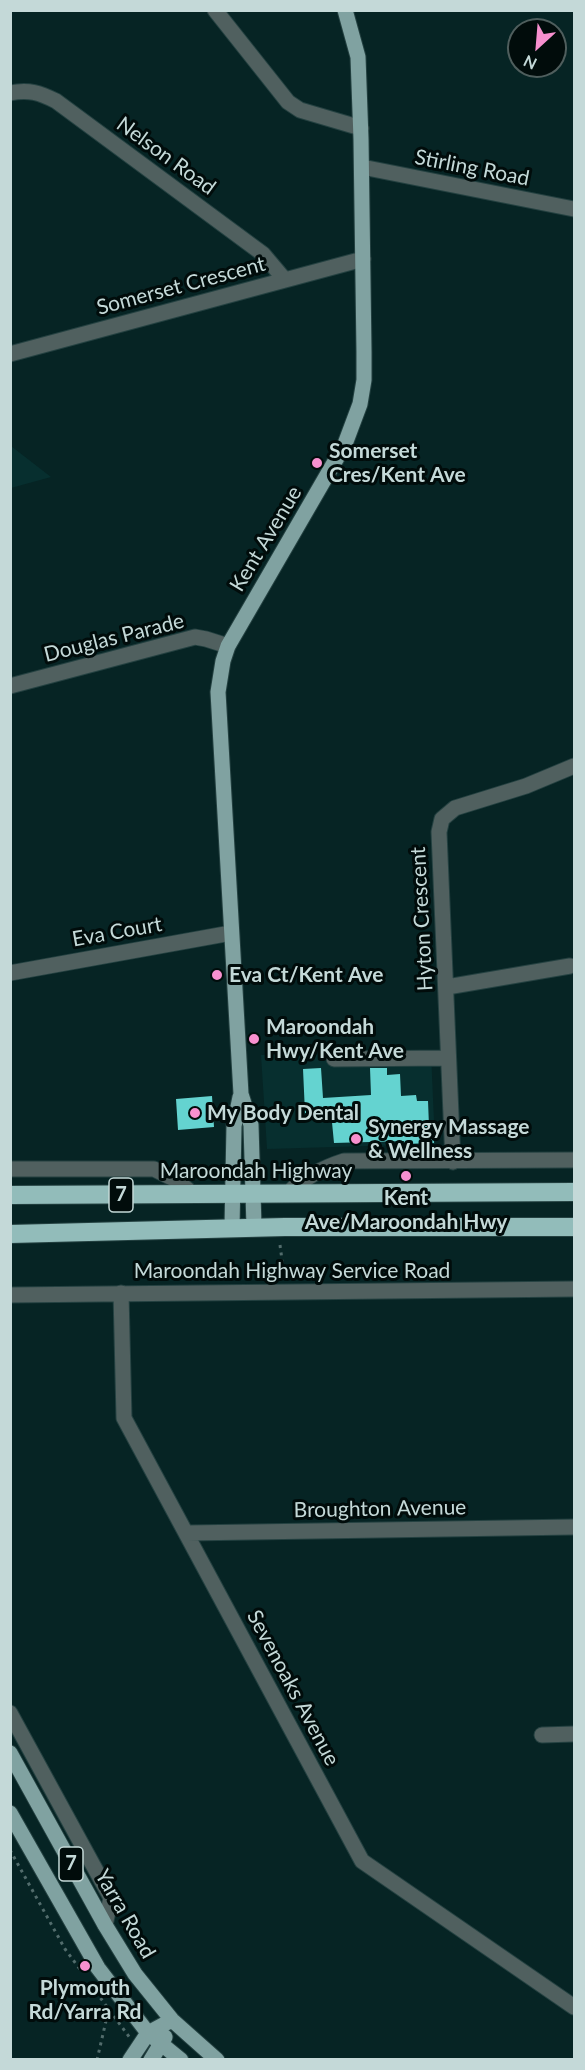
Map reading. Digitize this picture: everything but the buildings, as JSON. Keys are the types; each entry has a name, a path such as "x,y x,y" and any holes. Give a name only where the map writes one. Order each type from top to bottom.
{"highway":[{"name":"Maroondah Highway","path":"10,1195 574,1192"},
{"name":"7","path":"10,1233 254,1227"},
{"path":"254,1227 574,1227"}],"main road":[{"name":"Kent Avenue","path":"232,1227 234,1126 240,1094 218,692 228,646 345,444 360,404 364,380 361,128 358,57 345,10"},
{"name":"Kent Avenue","path":"240,1094 251,1125 254,1227"},
{"name":"Yarra Road","path":"10,1753 105,1925 135,1974 172,2020"},
{"name":"7","path":"10,1813 98,1968 148,2033 181,2060"},
{"name":"7","path":"172,2020 217,2060"},
{"path":"130,2060 148,2033 172,2020"},
{"path":"151,2060 172,2020"}],"street":[{"path":"215,10 288,102 300,110 361,128"},
{"name":"Nelson Road","path":"10,93 24,90 39,92 57,101 263,254 285,280"},
{"name":"Stirling Road","path":"362,167 574,209"},
{"name":"Somerset Crescent","path":"10,354 363,259"},
{"name":"Douglas Parade","path":"10,686 195,637 228,646"},
{"name":"Hyton Crescent","path":"453,1161 439,832 442,819 455,808 526,786 574,766"},
{"name":"Eva Court","path":"10,973 231,933"},
{"path":"447,987 570,966"},
{"path":"334,1059 448,1058"},
{"path":"288,1193 301,1180 323,1168 344,1161 574,1160"},
{"path":"10,1169 154,1169 176,1180 193,1194"},
{"name":"Maroondah Highway Service Road","path":"10,1295 574,1289"},
{"name":"Sevenoaks Avenue","path":"121,1293 123,1418 362,1861 574,2007"},
{"name":"Broughton Avenue","path":"187,1533 574,1527"},
{"path":"10,1713 111,1898 105,1925"},
{"path":"542,1735 574,1734"}],"path":[{"path":"280,1245 283,1272 280,1292"},
{"path":"98,2060 106,2021 112,2014"}],"shaded area":[{"path":"11,446 51,477 11,488"},
{"path":"431,1053 435,1144 267,1149 261,1055"}],"place":[{"name":"Somerset Cres/Kent Ave","path":"317,463"},
{"name":"Eva Ct/Kent Ave","path":"217,975"},
{"name":"Maroondah Hwy/Kent Ave","path":"254,1039"},
{"name":"My Body Dental","path":"195,1113"},
{"name":"Synergy Massage & Wellness","path":"356,1139"},
{"name":"Kent Ave/Maroondah Hwy","path":"406,1176"},
{"name":"Plymouth Rd/Yarra Rd","path":"85,1966"}]}
